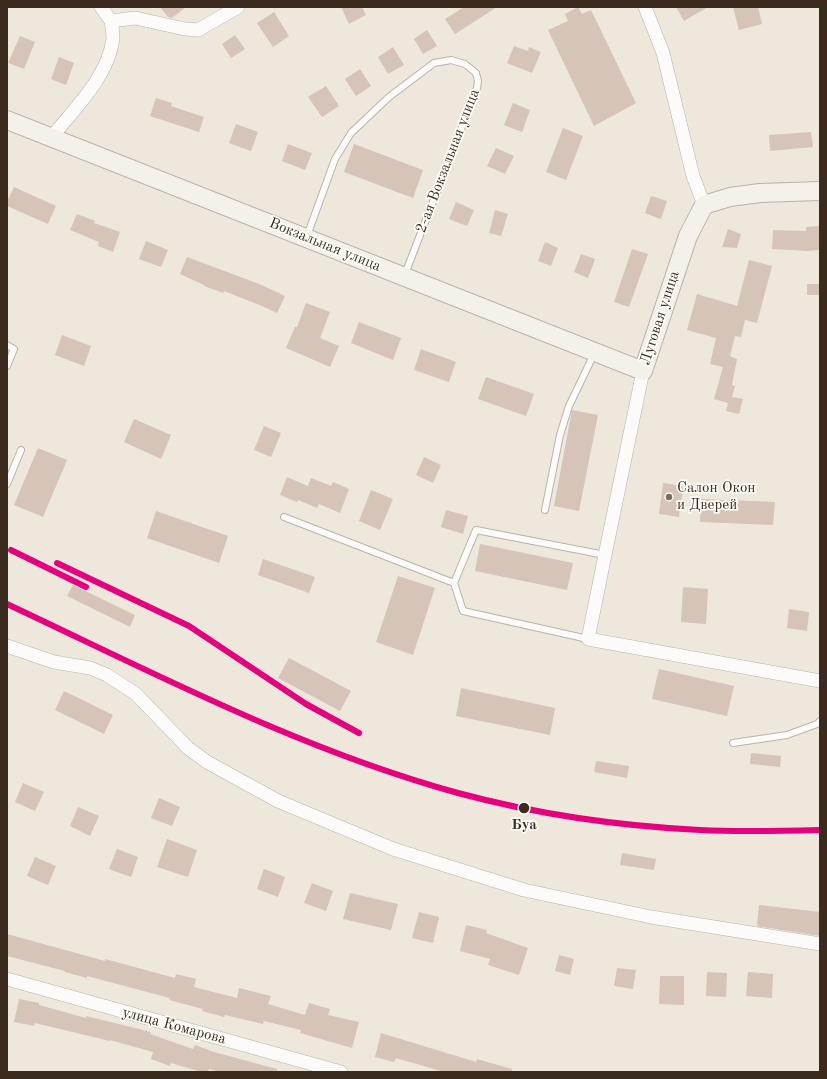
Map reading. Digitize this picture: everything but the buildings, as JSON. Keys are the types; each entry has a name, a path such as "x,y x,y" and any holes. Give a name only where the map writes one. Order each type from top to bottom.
{"street":[{"path":"51,138 94,86 110,55 113,38 111,21 101,7"},
{"path":"111,21 135,18 184,29 198,30 238,7"},
{"path":"645,7 663,53 693,176 704,205 730,197 760,193 820,191"},
{"name":"Вокзальная улица","path":"7,120 643,370"},
{"name":"Луговая улица","path":"588,639 604,554 643,370 688,236 704,205"},
{"path":"588,639 820,681"},
{"path":"7,646 54,662 90,668 107,675 136,694 188,748 207,762 278,801 394,849 524,890 651,917 820,944"},
{"name":"улица Комарова","path":"7,979 341,1072"}],"lane":[{"name":"2-ая Вокзальная улица","path":"307,238 335,159 351,133 389,97 434,63 451,60 465,64 476,73 478,81 477,88 404,276"},
{"path":"7,345 14,349 7,366"},
{"path":"544,510 560,435 568,406 596,352"},
{"path":"7,484 21,450"},
{"path":"284,517 454,583"},
{"path":"588,639 463,611 454,583 476,530 604,554"},
{"path":"733,743 787,735 817,724 820,721"}],"transit line":[{"path":"11,550 86,587"},
{"path":"57,563 189,626 306,704 359,733"},
{"path":"7,604 173,683 285,732 342,755 458,793 547,813 608,822 715,831 820,830"}],"place":[{"name":"Салон Окон и Дверей","path":"669,497"},
{"name":"Буа","path":"524,808"}]}
